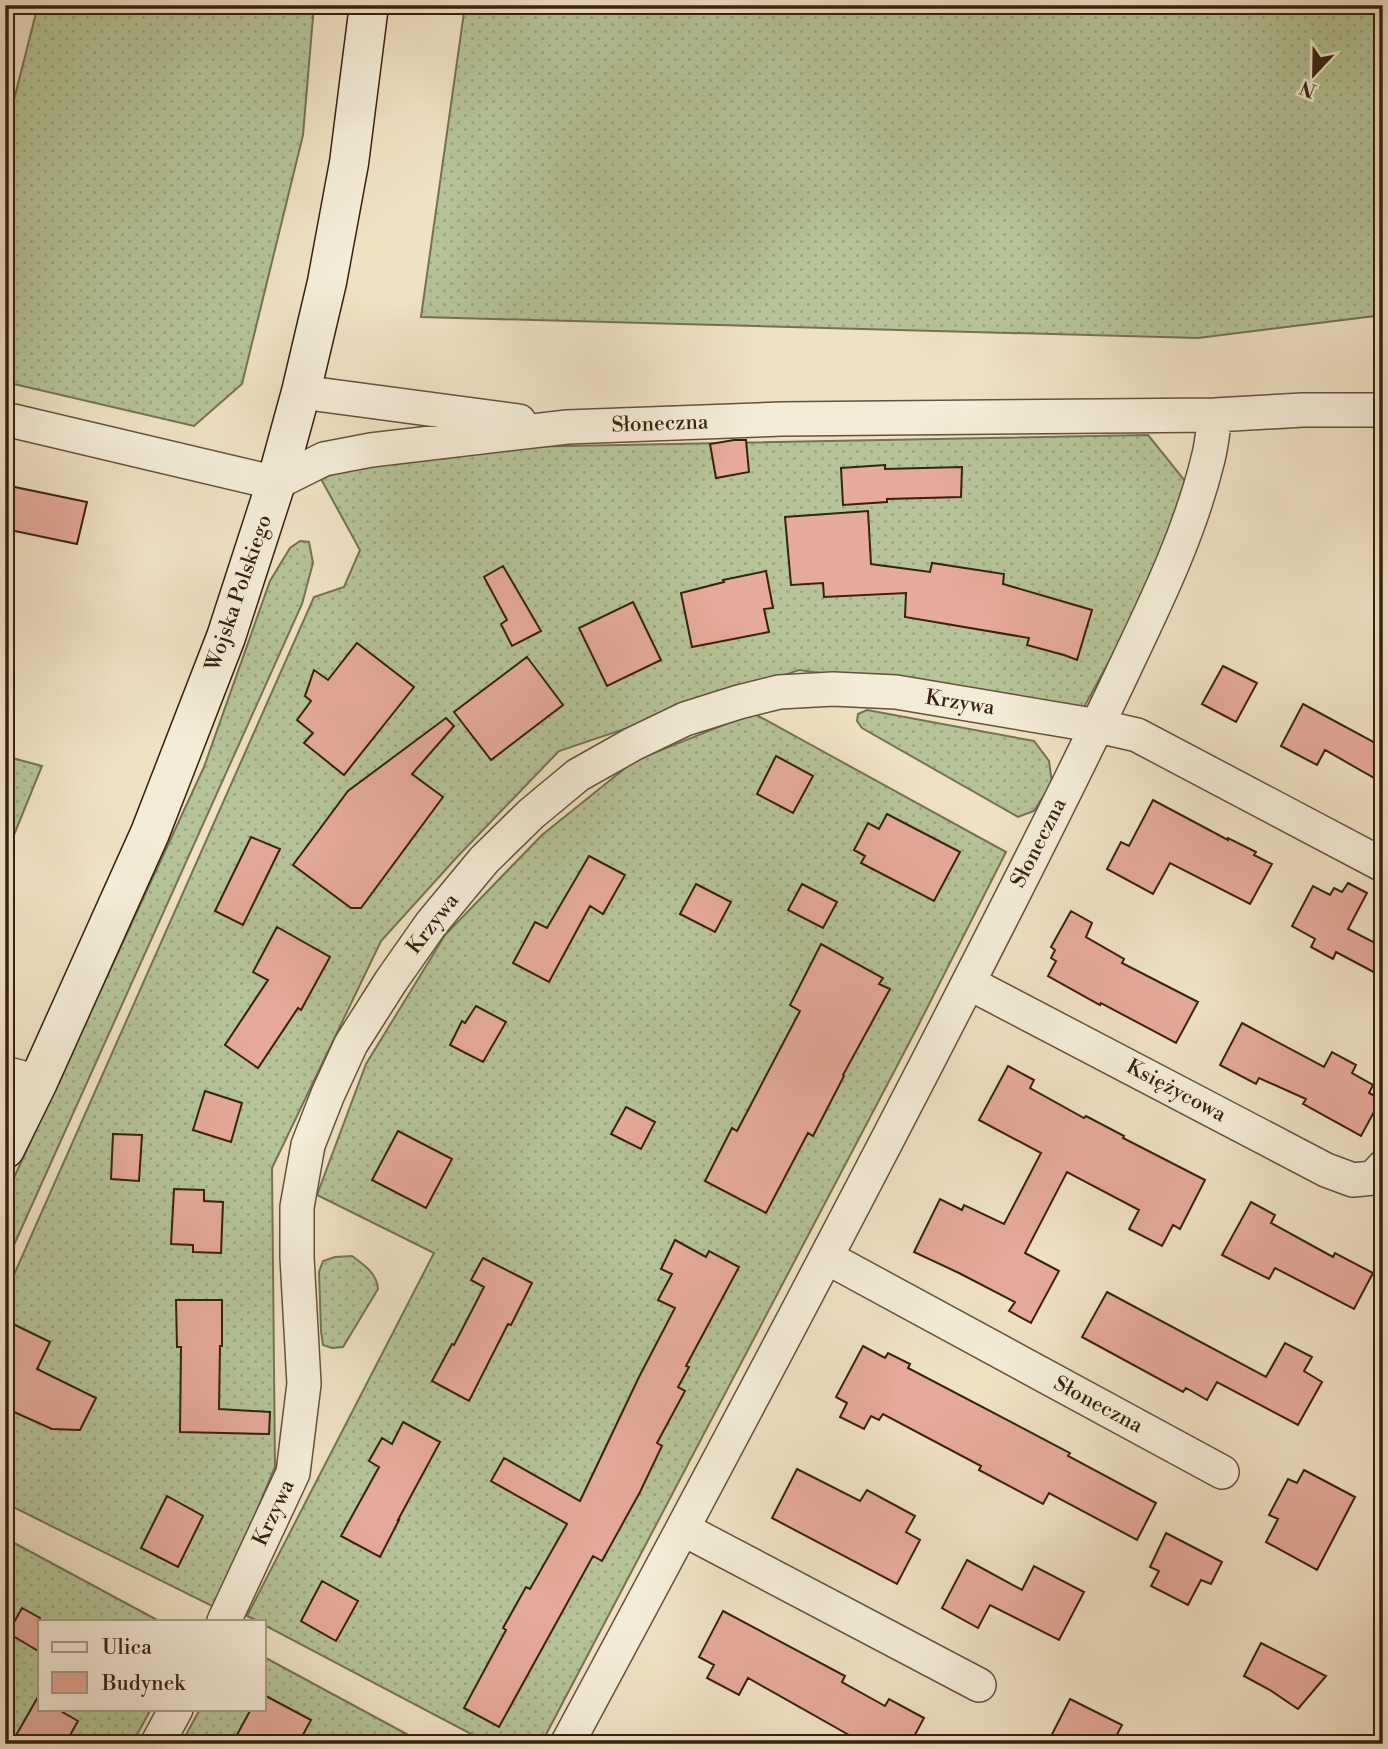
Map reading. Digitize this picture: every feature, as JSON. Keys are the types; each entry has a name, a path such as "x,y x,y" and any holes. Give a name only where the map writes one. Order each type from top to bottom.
{"street":[{"name":"Wojska Polskiego","path":"5,1149 22,1078 150,833 226,637 276,482 327,282 349,163 369,5"},
{"name":"Słoneczna","path":"301,392 567,428"},
{"name":"Słoneczna","path":"276,482 324,458 567,428 782,419 1215,415 1303,410 1383,410"},
{"name":"Słoneczna","path":"567,1744 683,1529 969,983 1098,726 1172,568 1196,504 1209,456 1215,415"},
{"path":"5,419 276,482"},
{"name":"Krzywa","path":"224,1620 293,1473 304,1384 297,1207 308,1145 351,1044 431,924 484,860 531,814 578,775 685,719 779,692 833,689 896,692 1098,726"},
{"path":"1098,726 1137,735 1383,865"},
{"name":"Księżycowa","path":"969,983 1326,1170 1353,1180 1373,1178 1383,1167"},
{"name":"Słoneczna","path":"826,1257 1222,1472"},
{"path":"683,1529 979,1685"},
{"path":"157,1744 175,1710"}],"green space":[{"path":"38,5 314,5 303,135 242,384 194,426 5,382 5,135"},
{"path":"465,5 1383,5 1383,315 1198,338 421,317"},
{"path":"1148,435 1185,481 1150,586 1083,709 799,670 559,751 381,941 272,1168 275,1467 216,1608 5,1503 5,1295 314,597 344,587 360,550 321,479 363,462 514,447"},
{"path":"300,541 309,542 313,563 302,604 5,1265 5,1197 204,767 270,581 290,548"},
{"path":"867,710 1034,741 1049,761 1052,783 1034,811 1018,817 862,728 857,721 858,714"},
{"path":"753,713 1006,852 918,1026 541,1744 490,1744 266,1626 266,1620 256,1620 247,1616 434,1253 317,1195 366,1064 445,935 542,835 634,761"},
{"path":"5,756 42,766 5,857"},
{"path":"352,1256 372,1274 378,1289 343,1347 332,1348 323,1345 319,1272 323,1261"},
{"path":"5,1538 157,1620 38,1620 38,1710 150,1710 132,1744 5,1744"},
{"path":"266,1658 425,1744 181,1744 199,1710 266,1710"}],"building":[{"path":"746,440 749,472 716,478 710,444"},
{"path":"885,465 885,469 962,467 961,497 887,499 887,502 843,505 841,468"},
{"path":"5,485 87,502 77,544 5,529"},
{"path":"868,511 871,564 930,572 932,563 1004,574 1003,584 1092,610 1077,660 1027,645 1029,638 905,617 906,593 824,597 823,583 791,585 785,517"},
{"path":"503,566 541,631 512,646 501,624 507,620 484,577"},
{"path":"766,571 773,608 764,609 769,632 692,647 681,593"},
{"path":"633,602 661,660 607,686 579,628"},
{"path":"357,643 414,687 344,775 304,743 313,733 297,720 311,701 305,696 314,670 328,680"},
{"path":"527,657 563,705 491,760 454,712"},
{"path":"1223,666 1257,683 1236,722 1202,704"},
{"path":"1303,704 1383,747 1383,783 1325,750 1317,765 1281,746"},
{"path":"446,718 454,726 412,774 443,797 361,908 351,908 293,865 348,791"},
{"path":"776,756 813,776 793,813 757,794"},
{"path":"1153,800 1256,852 1254,855 1272,864 1250,904 1170,863 1153,894 1107,869 1121,842 1129,846"},
{"path":"887,814 960,852 934,901 861,863 865,856 854,850 868,823 879,829"},
{"path":"251,837 280,849 243,925 215,911"},
{"path":"589,856 625,875 603,914 590,906 549,982 513,963 535,922 547,928"},
{"path":"1348,883 1367,893 1348,929 1383,947 1383,977 1336,952 1333,959 1311,947 1315,939 1292,926 1313,886 1330,895 1334,888 1342,892"},
{"path":"696,884 731,902 715,932 680,914"},
{"path":"802,884 837,902 823,928 788,910"},
{"path":"1071,911 1092,923 1086,937 1124,959 1122,963 1198,1002 1176,1043 1048,976 1056,961 1051,958 1055,950 1051,947"},
{"path":"277,927 330,957 301,1010 298,1008 258,1068 225,1045 268,980 253,972"},
{"path":"821,944 883,978 879,984 890,989 813,1136 808,1133 766,1213 705,1181 732,1128 737,1131 800,1011 790,1005"},
{"path":"476,1006 506,1022 483,1062 450,1045 462,1021 465,1023"},
{"path":"1242,1023 1324,1067 1332,1052 1356,1065 1352,1073 1373,1085 1369,1093 1381,1099 1361,1136 1303,1104 1306,1099 1259,1078 1256,1084 1220,1065"},
{"path":"1008,1066 1034,1080 1030,1088 1205,1180 1180,1229 1173,1225 1162,1246 1129,1229 1139,1210 1067,1172 1025,1253 1059,1271 1031,1323 1009,1311 1015,1302 914,1252 940,1199 962,1210 964,1205 1004,1224 1041,1153 979,1120"},
{"path":"205,1091 242,1103 231,1142 193,1130"},
{"path":"626,1107 655,1122 641,1149 611,1134"},
{"path":"398,1131 452,1159 426,1208 372,1180"},
{"path":"113,1134 142,1135 139,1181 111,1179"},
{"path":"174,1189 204,1190 204,1201 223,1202 221,1253 193,1252 193,1245 171,1244"},
{"path":"1251,1202 1275,1215 1271,1223 1333,1257 1335,1253 1373,1273 1354,1309 1275,1268 1269,1279 1222,1255"},
{"path":"675,1240 706,1257 709,1251 739,1267 686,1366 689,1367 678,1387 685,1391 657,1443 662,1446 640,1492 602,1561 593,1556 499,1727 464,1708 506,1630 503,1628 526,1587 530,1589 567,1524 491,1481 504,1458 580,1501 675,1308 658,1300 672,1274 661,1269"},
{"path":"483,1258 532,1283 469,1401 432,1381 484,1287 471,1280"},
{"path":"1107,1292 1266,1377 1285,1343 1312,1357 1304,1371 1322,1382 1298,1425 1217,1382 1207,1400 1186,1388 1183,1392 1082,1337"},
{"path":"176,1300 222,1300 219,1409 270,1412 269,1434 180,1432 181,1347 177,1347"},
{"path":"5,1320 50,1342 37,1369 96,1398 80,1430 52,1429 5,1408"},
{"path":"863,1346 885,1358 888,1353 910,1364 908,1368 1070,1453 1068,1456 1156,1503 1137,1540 1049,1493 1043,1504 979,1470 981,1466 883,1414 879,1420 871,1416 864,1429 840,1417 847,1403 836,1397"},
{"path":"403,1422 440,1442 380,1557 341,1536 379,1467 369,1461 382,1438 392,1444"},
{"path":"797,1469 860,1501 867,1490 915,1516 906,1532 920,1540 897,1584 772,1518"},
{"path":"1304,1470 1355,1497 1317,1570 1266,1542 1278,1519 1269,1515 1288,1479 1297,1483"},
{"path":"167,1496 203,1516 178,1567 141,1548"},
{"path":"1166,1533 1222,1562 1211,1584 1201,1580 1188,1605 1151,1586 1159,1571 1150,1567"},
{"path":"967,1560 1022,1590 1034,1566 1084,1592 1059,1640 990,1605 978,1628 942,1608"},
{"path":"322,1581 358,1601 336,1641 301,1621"},
{"path":"22,1608 40,1618 38,1651 8,1633"},
{"path":"723,1611 845,1676 842,1682 885,1706 889,1699 924,1718 910,1744 865,1744 748,1678 739,1695 707,1678 714,1665 699,1657"},
{"path":"1261,1643 1326,1676 1298,1709 1244,1676"},
{"path":"266,1696 311,1720 298,1744 232,1744 250,1710 266,1710"},
{"path":"38,1697 38,1710 59,1710 78,1721 65,1744 11,1744"},
{"path":"1070,1699 1122,1725 1112,1744 1047,1744"}]}
